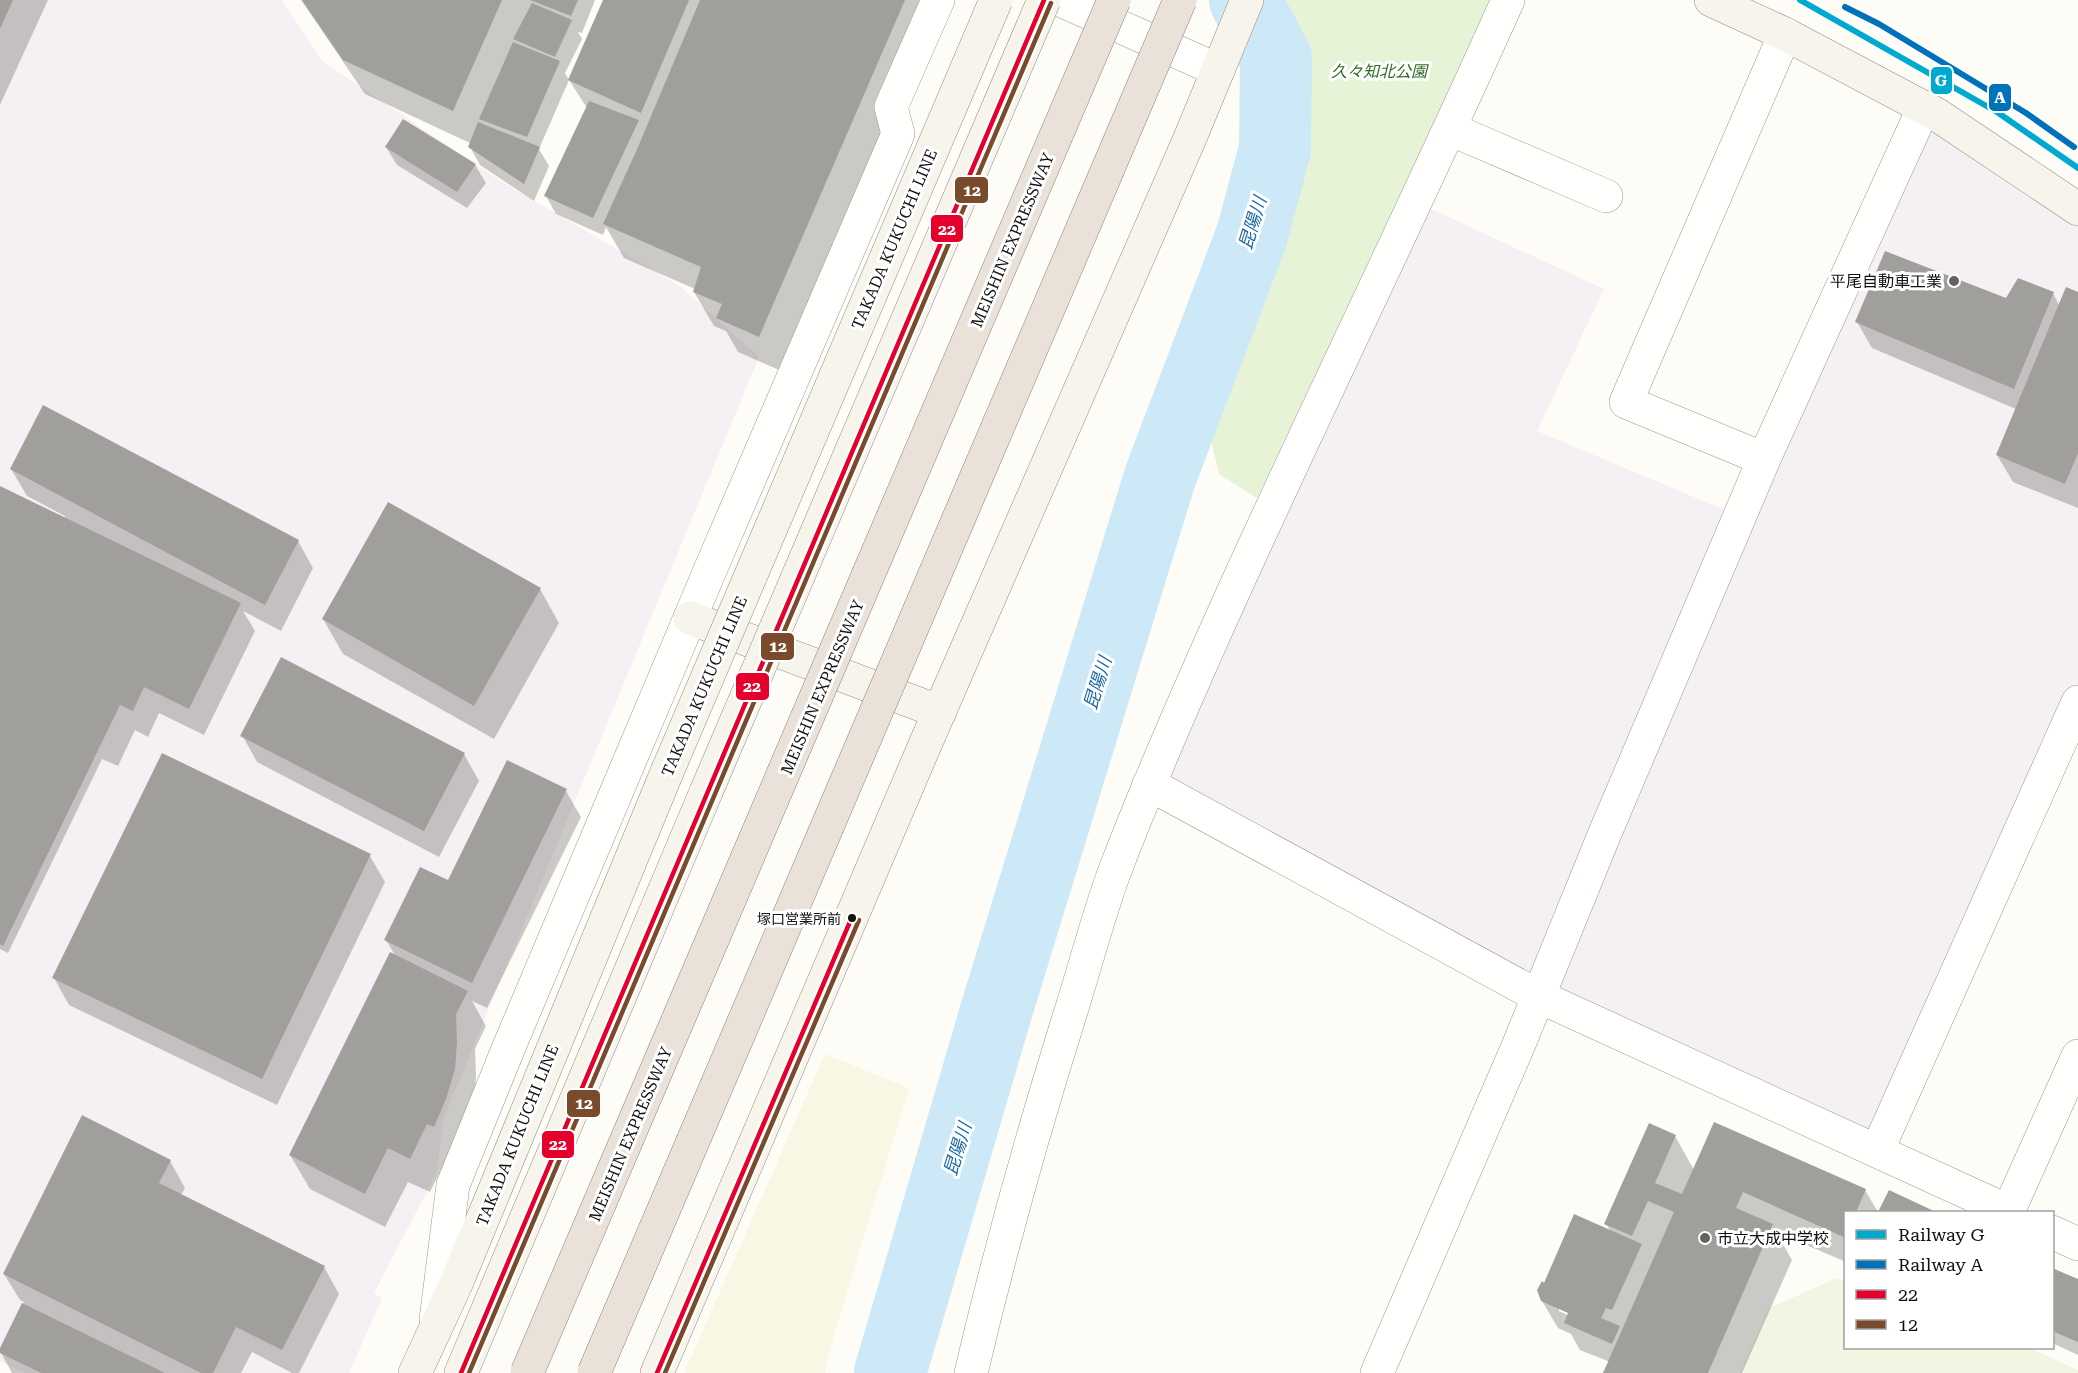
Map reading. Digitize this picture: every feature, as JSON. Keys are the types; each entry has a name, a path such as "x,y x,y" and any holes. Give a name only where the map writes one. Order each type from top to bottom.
{"highway":[{"name":"MEISHIN EXPRESSWAY","path":"527,1373 1114,0"},
{"path":"594,1373 1180,0"}],"main road":[{"name":"TAKADA KUKUCHI LINE","path":"416,1373 667,772 996,0"},
{"path":"461,1373 1044,0"},
{"path":"657,1373 940,712 1190,138 1247,0"},
{"path":"1711,0 1785,34 1924,106 2078,210"},
{"path":"690,618 940,712"}],"street":[{"path":"434,1334 453,1185 690,618 898,134 891,107 938,0"},
{"path":"1060,0 1218,70"},
{"path":"971,1373 1007,1231 1056,1058 1113,876 1173,726 1292,463 1450,129 1508,0"},
{"path":"1764,459 1626,402 1785,34"},
{"path":"1377,1373 1764,459 1924,106"},
{"path":"1450,129 1606,196"},
{"path":"1877,1151 2078,702"},
{"path":"1149,784 1538,996 2007,1211"},
{"path":"2009,1211 2078,1056"},
{"path":"2054,1233 2078,1244"}],"shaded area":[{"path":"0,0 282,0 322,61 499,180 680,286 759,357 444,1117 436,1174 374,1293 382,1298 349,1373 25,1373 0,1361"},
{"path":"1924,107 2078,209 2078,702 1877,1151 1149,784 1416,202 1604,289 1537,431 1739,516"},
{"path":"825,1054 909,1088 826,1362 825,1373 684,1373"}],"green space":[{"name":"久々知北公園","path":"1286,0 1492,0 1257,498 1219,474 1211,441 1297,177 1308,124 1306,61 1295,19"},
{"path":"1836,1278 1844,1281 1844,1349 2031,1349 2078,1370 2078,1373 1740,1373 1768,1309"}],"building":[{"path":"0,0 13,0 0,29"},
{"path":"302,0 502,0 453,111 343,60"},
{"path":"530,0 578,0 571,16"},
{"path":"603,0 689,0 641,113 568,80"},
{"path":"700,0 905,0 759,337 716,318 722,304 693,292 701,267 603,224"},
{"path":"532,3 572,20 555,57 513,39"},
{"path":"513,42 560,61 527,137 479,119"},
{"path":"589,101 639,120 593,218 544,196"},
{"path":"403,119 476,164 457,192 385,147"},
{"path":"478,122 540,147 524,184 468,147"},
{"path":"1885,251 2006,298 2018,278 2054,292 2014,389 1855,322"},
{"path":"2066,287 2078,292 2078,453 2065,484 1996,455"},
{"path":"43,405 299,540 265,605 10,469"},
{"path":"0,486 241,603 189,709 144,687 133,711 120,705 3,946 0,944"},
{"path":"388,502 541,588 474,706 322,619"},
{"path":"281,657 465,753 424,831 240,736"},
{"path":"162,753 371,854 262,1079 52,978"},
{"path":"507,760 567,789 472,983 384,940 420,867 448,880"},
{"path":"390,952 468,991 456,1014 455,1069 434,1127 427,1124 410,1159 388,1148 365,1194 289,1155"},
{"path":"82,1115 171,1160 159,1183 325,1266 282,1350 236,1327 213,1373 201,1373 3,1274"},
{"path":"1714,1122 1866,1189 1856,1211 1844,1211 1844,1237 1743,1192 1736,1208 1773,1224 1708,1373 1603,1373 1674,1212 1648,1201 1632,1236 1604,1224 1649,1123 1676,1135 1655,1183 1682,1194"},
{"path":"1889,1190 1934,1211 1878,1211"},
{"path":"1574,1214 1642,1244 1612,1310 1606,1308 1601,1318 1620,1326 1612,1344 1564,1323 1568,1313 1541,1301 1537,1290 1542,1281 1544,1283"},
{"path":"2054,1269 2078,1279 2078,1342 2054,1332"},
{"path":"22,1303 165,1373 41,1373 0,1353 0,1348"}],"waterway":[{"name":"昆陽川","path":"890,1373 995,1015 1160,477 1252,235 1275,149 1276,58 1245,0"}],"rail line":[{"name":"G","path":"1800,0 1997,112 2078,168"},
{"name":"A","path":"1845,7 1879,24 2026,113 2074,147"}],"transit line":[{"name":"22","path":"461,1373 1044,0"},
{"name":"12","path":"469,1373 1051,3"},
{"name":"22","path":"657,1373 852,917"},
{"name":"12","path":"665,1373 859,920"}],"place":[{"name":"平尾自動車工業","path":"1954,281"},
{"name":"塚口営業所前","path":"852,918"},
{"name":"市立大成中学校","path":"1705,1238"}]}
